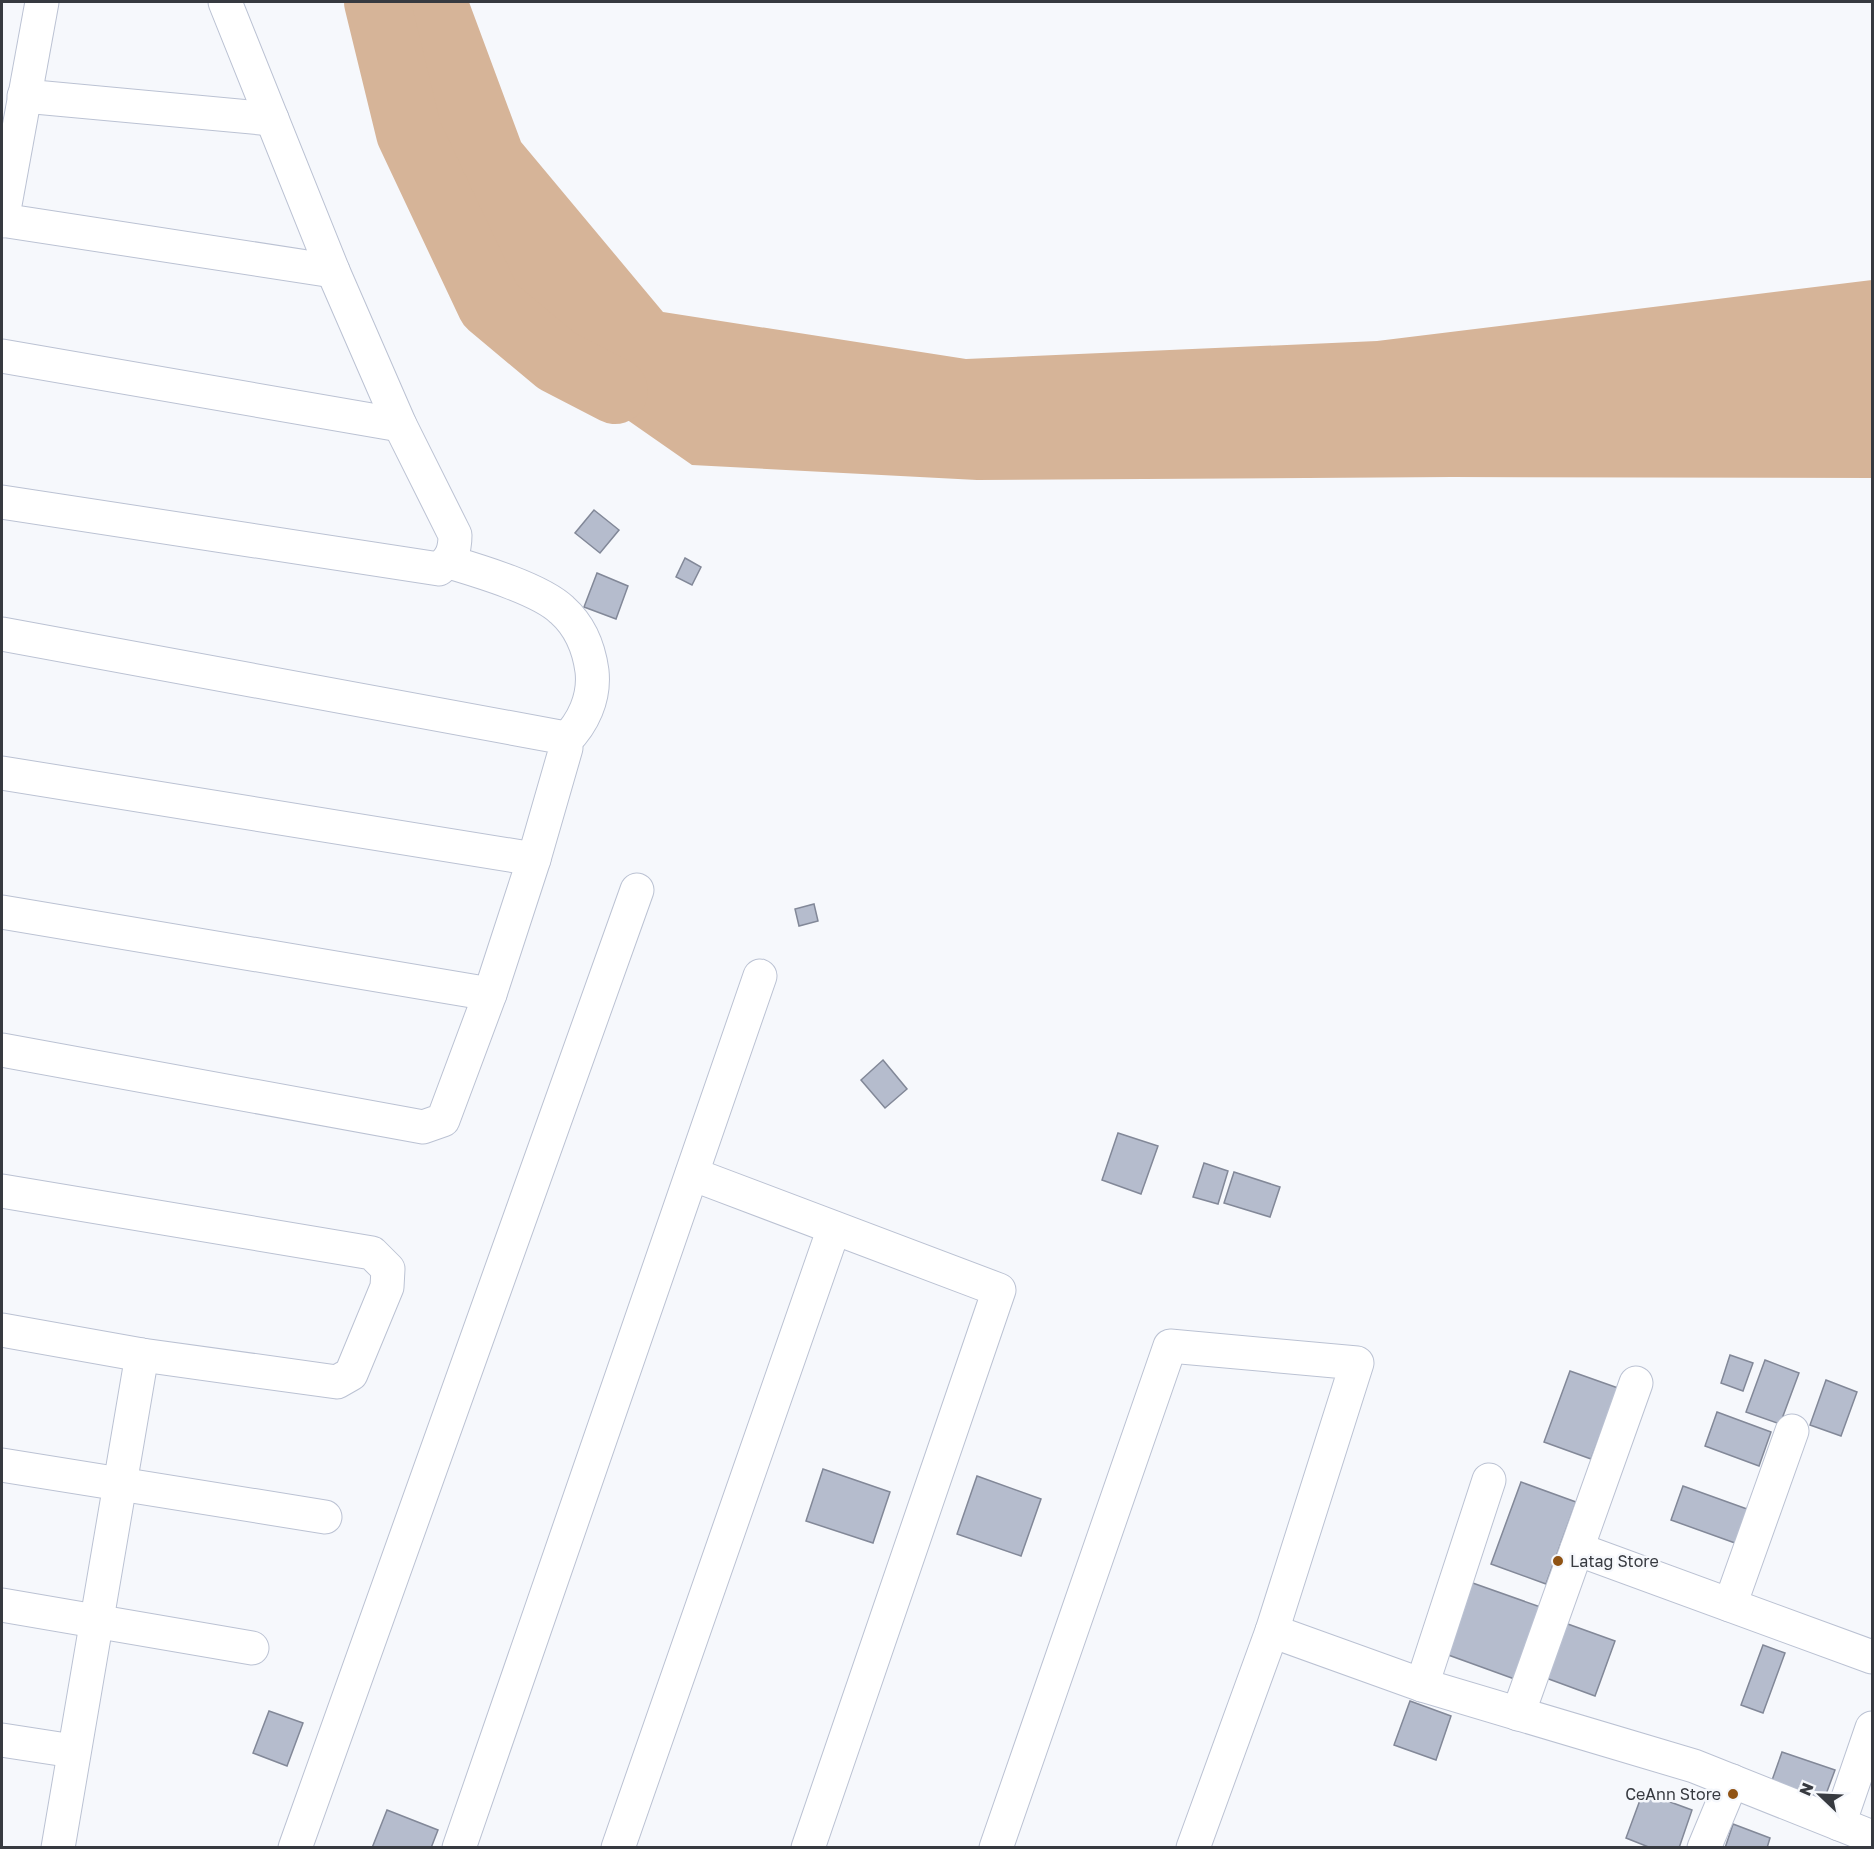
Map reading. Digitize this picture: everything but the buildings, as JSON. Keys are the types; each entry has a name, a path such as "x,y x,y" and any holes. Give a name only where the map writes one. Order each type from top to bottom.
{"street":[{"path":"42,2 2,220 333,271"},
{"path":"2,501 439,569 449,562 455,548 455,535 400,425 333,271 225,2"},
{"path":"24,96 272,120"},
{"path":"2,356 400,425"},
{"path":"449,562 540,597 563,611 576,627 584,640 590,660 591,694 583,719 565,741"},
{"path":"2,634 560,737 565,741 566,748 534,859 490,994 443,1120 423,1127 2,1050"},
{"path":"2,773 534,859"},
{"path":"296,1848 637,890"},
{"path":"2,912 490,994"},
{"path":"459,1848 760,976"},
{"path":"692,1174 999,1290 808,1848"},
{"path":"2,1191 372,1253 388,1269 387,1287 351,1374 337,1382 142,1355 2,1330"},
{"path":"618,1848 834,1228"},
{"path":"996,1848 1170,1346 1358,1363 1272,1631 1193,1848"},
{"path":"58,1848 142,1355"},
{"path":"1518,1714 1636,1383"},
{"path":"1730,1605 1792,1431"},
{"path":"2,1465 325,1517"},
{"path":"1422,1685 1489,1480"},
{"path":"1577,1549 1872,1657"},
{"path":"2,1605 252,1648"},
{"path":"1272,1631 1422,1685 1694,1766 1872,1837"},
{"path":"1839,1824 1872,1728"},
{"path":"2,1740 73,1751"},
{"path":"1704,1848 1732,1782"}],"shaded area":[{"path":"350,2 469,2 521,142 663,312 966,359 1377,341 1872,280 1872,478 1452,477 977,480 692,465 550,366"}],"waterway":[{"path":"377,2 409,133 490,305 557,361 615,391"}],"place":[{"name":"Latag Store","path":"1558,1561"},
{"name":"CeAnn Store","path":"1733,1794"}]}
